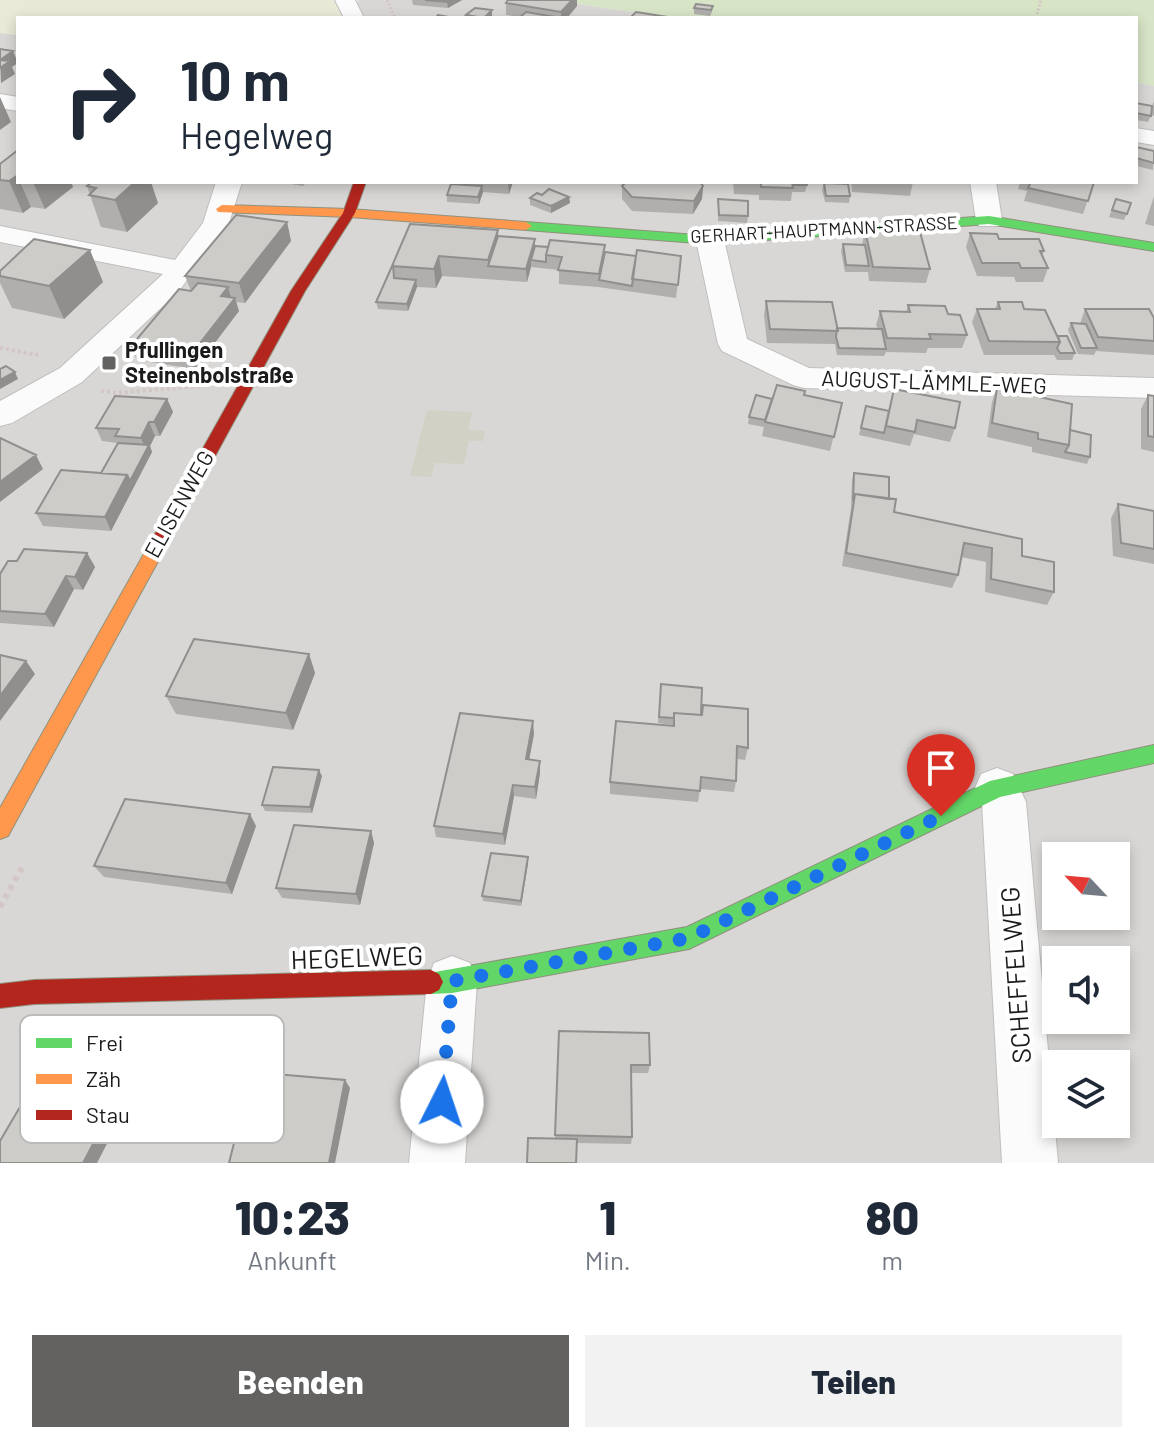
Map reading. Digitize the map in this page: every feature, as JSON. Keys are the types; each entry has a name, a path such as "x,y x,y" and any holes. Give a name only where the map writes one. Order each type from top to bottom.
{"street":[{"path":"0,415 71,375 183,270 207,237 222,209 228,184"},
{"name":"ELISENWEG","path":"0,829 298,291 349,213 359,184"},
{"path":"983,184 989,220"},
{"name":"GERHART-HAUPTMANN-STRASSE","path":"222,209 349,213 710,240 989,220 1154,247"},
{"path":"0,234 183,270"},
{"name":"AUGUST-LÄMMLE-WEG","path":"710,240 733,344 804,378 1154,388"},
{"name":"HEGELWEG","path":"0,996 34,992 452,981 689,938 997,788 1154,754"},
{"name":"SCHEFFELWEG","path":"997,788 1004,802 1030,1163"},
{"path":"437,1163 452,981"}],"path":[{"path":"116,393 198,386"}],"shaded area":[{"path":"359,0 551,0 660,16 347,16"},
{"path":"0,33 16,35 16,184 1138,184 1138,82 1154,86 1154,1163 0,1163"},
{"path":"427,410 472,412 468,430 485,431 483,441 469,441 464,464 435,463 431,477 410,476"}],"green space":[{"path":"0,0 345,0 345,16 16,16 16,35 0,33"},
{"path":"551,0 1154,0 1154,86 1138,82 1138,16 660,16"}],"building":[{"path":"508,0 572,0 561,12 506,3"},
{"path":"696,4 713,6 711,10 694,8"},
{"path":"475,8 492,10 486,16 466,15"},
{"path":"526,12 549,16 521,16"},
{"path":"636,12 661,16 632,16"},
{"path":"0,49 13,51 0,60"},
{"path":"1138,103 1152,106 1151,116 1138,113"},
{"path":"1138,147 1154,151 1154,163 1138,159"},
{"path":"16,152 16,176 9,181 0,180 0,164"},
{"path":"133,184 115,200 89,195 96,188 87,186"},
{"path":"451,184 482,186 478,197 447,195"},
{"path":"761,184 792,184 793,188 761,187"},
{"path":"824,184 848,184 850,196 826,196"},
{"path":"1030,184 1093,184 1088,201 1028,188"},
{"path":"622,186 703,186 694,201 632,197"},
{"path":"549,189 569,197 551,206 530,198 537,193 542,195"},
{"path":"718,199 748,201 748,216 719,215"},
{"path":"1116,199 1131,203 1127,214 1112,210"},
{"path":"236,215 287,222 239,283 185,276"},
{"path":"410,224 498,230 488,260 439,256 434,269 392,266"},
{"path":"865,230 920,232 930,269 873,267"},
{"path":"970,233 997,234 999,239 1039,239 1044,251 1040,251 1048,268 1021,268 1019,263 982,263"},
{"path":"498,236 535,239 526,269 488,266"},
{"path":"34,239 90,250 49,286 0,276 0,271"},
{"path":"550,240 605,245 599,274 558,270 562,257 546,255"},
{"path":"843,244 865,245 869,266 846,265"},
{"path":"535,246 548,247 546,262 531,260"},
{"path":"637,250 681,256 678,285 632,279"},
{"path":"605,252 636,256 632,286 599,280"},
{"path":"393,264 394,278 416,280 407,304 376,302"},
{"path":"198,283 228,287 221,296 235,298 190,356 131,346 179,289 191,291"},
{"path":"766,301 832,302 838,331 770,329"},
{"path":"998,302 1022,302 1024,309 1045,310 1060,342 989,341 977,309 1000,309"},
{"path":"908,305 945,306 948,314 960,315 967,335 929,334 931,339 887,338 880,311 910,312"},
{"path":"1085,309 1149,309 1154,318 1154,341 1098,337"},
{"path":"1071,323 1086,324 1097,348 1081,348"},
{"path":"837,328 882,329 886,349 839,348"},
{"path":"1058,336 1067,336 1075,353 1060,353"},
{"path":"6,366 15,372 0,380 0,369"},
{"path":"777,385 805,391 804,395 842,403 834,437 765,422"},
{"path":"997,388 1072,404 1069,445 1038,439 1038,433 992,423"},
{"path":"894,389 960,402 955,428 917,420 915,432 886,426"},
{"path":"756,395 772,399 765,420 749,417"},
{"path":"1148,395 1154,396 1154,437 1148,436"},
{"path":"115,396 167,399 141,438 115,436 119,429 96,428"},
{"path":"866,406 889,411 884,433 861,428"},
{"path":"1070,430 1091,435 1090,457 1065,452"},
{"path":"0,438 36,455 0,482"},
{"path":"118,443 149,445 130,481 127,475 101,473"},
{"path":"61,470 127,475 105,517 36,513"},
{"path":"854,473 889,477 889,499 855,494 853,501"},
{"path":"855,494 896,499 894,512 1022,539 1022,556 1054,562 1054,592 991,579 992,548 964,543 958,575 846,553"},
{"path":"1118,504 1154,511 1154,549 1121,543"},
{"path":"24,549 87,553 75,577 66,576 45,614 0,611 0,574 8,561 17,561"},
{"path":"194,639 309,654 286,713 166,696"},
{"path":"0,655 26,661 0,696"},
{"path":"661,684 702,688 701,715 674,713 674,718 659,717"},
{"path":"703,705 748,709 748,748 737,746 736,781 701,777 700,791 610,782 616,721 674,726 674,713 702,715"},
{"path":"460,713 533,721 526,759 540,761 535,787 513,785 503,834 434,826"},
{"path":"273,767 319,770 310,807 262,805"},
{"path":"125,799 250,814 226,883 94,866"},
{"path":"294,825 371,831 356,894 276,888"},
{"path":"491,853 528,857 521,901 482,896"},
{"path":"559,1031 649,1033 650,1065 631,1065 632,1137 555,1135"},
{"path":"284,1075 345,1080 329,1163 229,1163 234,1143 284,1143"},
{"path":"20,1107 20,1143 94,1143 83,1163 0,1163 0,1141"},
{"path":"528,1138 577,1139 576,1163 527,1163"}],"traffic: fast":[{"path":"526,226 710,240 989,220 1154,247"},
{"path":"431,982 452,981 689,938 997,788 1154,754"}],"traffic: slow":[{"path":"222,209 349,213 526,226"},
{"path":"0,829 159,543"}],"traffic: jam":[{"path":"159,543 298,291 349,213 359,184"},
{"path":"0,996 34,992 431,982"}],"place":[{"name":"Pfullingen Steinenbolstraße","path":"109,363"}],"route":[{"path":"442,1102 452,981 689,938 941,816"}]}
